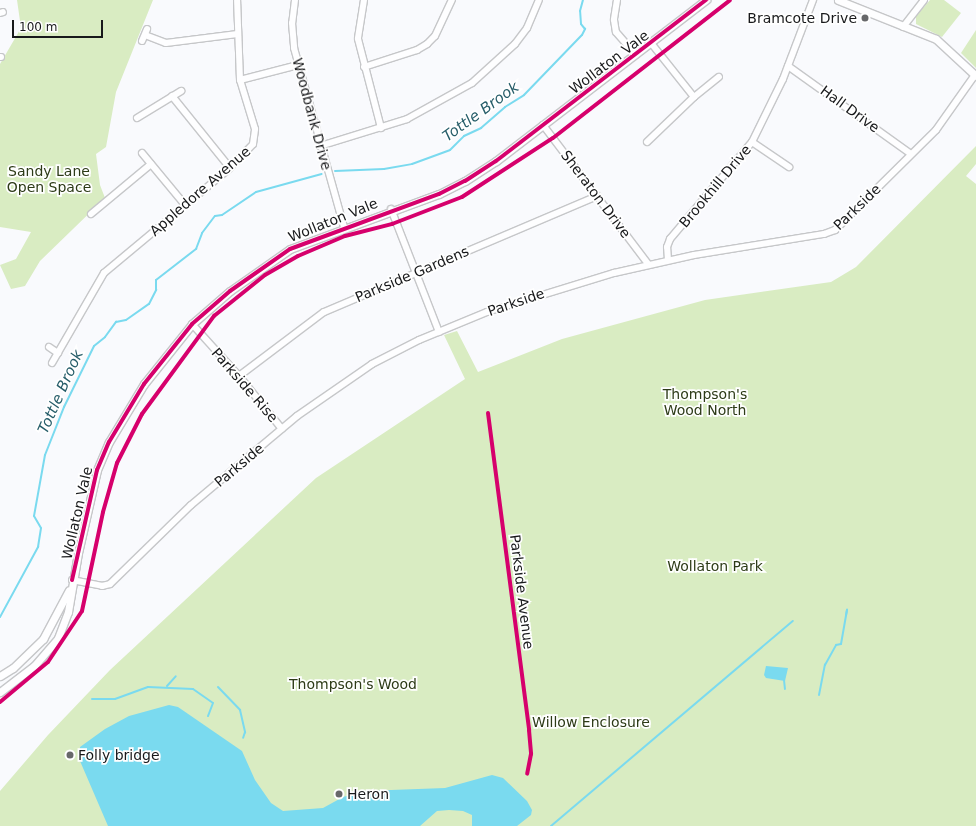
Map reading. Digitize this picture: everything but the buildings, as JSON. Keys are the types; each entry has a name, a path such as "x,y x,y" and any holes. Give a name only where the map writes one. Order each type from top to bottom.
{"street":[{"name":"Appledore Avenue","path":"52,363 99,279 144,239 230,168 249,150 255,137 255,129 240,80 237,34 237,0"},
{"name":"Woodbank Drive","path":"295,0 292,35 298,65 344,227"},
{"path":"364,0 358,39 381,128"},
{"path":"364,67 406,54 427,44 435,36 452,0"},
{"path":"320,146 406,119 445,99 484,74 501,59 527,28 539,0"},
{"path":"617,0 614,20 616,32 636,55"},
{"name":"Wollaton Vale","path":"0,692 22,677 48,652 58,638 68,612 72,580 97,470 109,442 144,384 192,324 272,259 290,249 391,209 438,194 465,181 543,125 706,0"},
{"name":"Brookhill Drive","path":"668,260 667,247 670,239 752,142 788,66 813,0"},
{"path":"903,27 924,0"},
{"path":"842,1 903,27 936,39 976,76"},
{"path":"144,35 166,43 237,34"},
{"path":"651,43 694,97"},
{"path":"240,80 298,65"},
{"name":"Hall Drive","path":"788,66 911,154"},
{"name":"Parkside","path":"72,580 102,586 110,584 191,505 282,429 372,364 439,332 542,293 648,264 830,232 943,121 976,76"},
{"path":"647,142 694,97 719,77"},
{"path":"137,118 181,91"},
{"path":"172,96 230,168"},
{"name":"Sheraton Drive","path":"543,125 648,264"},
{"path":"752,142 789,167"},
{"path":"142,154 185,205"},
{"path":"91,214 151,164"},
{"path":"106,191 112,197"},
{"name":"Parkside Gardens","path":"240,376 324,312 597,196"},
{"path":"391,209 417,272 439,332"},
{"name":"Appledore Avenue","path":"144,239 149,244"},
{"name":"Parkside Rise","path":"192,324 240,376 282,429"},
{"path":"48,347 58,353"},
{"name":"Wollaton Vale","path":"0,676 13,668 44,639 72,580"},
{"path":"13,668 22,677"}],"green space":[{"name":"Sandy Lane Open Space","path":"17,0 153,0 116,92 106,147 96,154 100,185 105,198 40,261 25,286 11,289 0,265 16,259 31,232 0,227 0,64 21,28"},
{"path":"930,0 944,0 961,13 942,37 916,24 916,16"},
{"path":"976,30 976,68 961,53"},
{"name":"Wollaton Park","path":"976,146 976,164 966,176 976,184 976,826 0,826 0,791 48,735 110,670 316,478 465,379 444,335 457,331 478,372 562,339 705,300 831,282 856,267"}],"water":[{"path":"766,666 788,668 785,681 766,678 764,675"},
{"path":"169,705 178,707 242,751 255,780 271,803 283,811 323,808 343,797 364,791 445,788 492,775 503,778 527,801 532,810 531,815 517,826 472,826 472,815 463,811 449,810 437,811 420,826 108,826 80,761 80,747 105,729 129,716"}],"waterway":[{"name":"Tottle Brook","path":"335,171 384,169 412,164 450,150 464,136 481,128 505,107 524,95 582,35 585,29 581,24 580,11 583,0"},
{"name":"Tottle Brook","path":"0,617 38,547 41,528 34,516 45,455 64,407 94,346 105,337 116,322 126,320 149,304 156,290 156,280 196,249 202,233 215,216 222,215 256,192 322,174"},
{"path":"819,695 825,665 836,645 841,644 847,610 846,615"},
{"path":"551,826 793,621"},
{"path":"167,686 176,676"},
{"path":"784,680 785,689"},
{"path":"92,699 115,699 148,687 193,689 213,703 208,716"},
{"path":"218,687 240,710 245,732 243,738"}],"cycle path":[{"path":"72,580 97,470 109,442 144,384 192,324 230,291 290,249 439,194 465,181 496,161 706,0"},
{"path":"0,702 48,662 82,611 103,512 117,463 142,414 214,316 265,275 298,256 345,236 392,224 462,197 553,138 730,0"},
{"name":"Parkside Avenue","path":"488,413 529,730 531,754 527,774"}],"place":[{"name":"Bramcote Drive","path":"865,18"},
{"name":"Folly bridge","path":"70,755"},
{"name":"Heron","path":"339,794"}],"park label":[{"name":"Thompson's Wood North","path":"705,402"},
{"name":"Thompson's Wood","path":"353,684"},
{"name":"Willow Enclosure","path":"591,722"}]}
